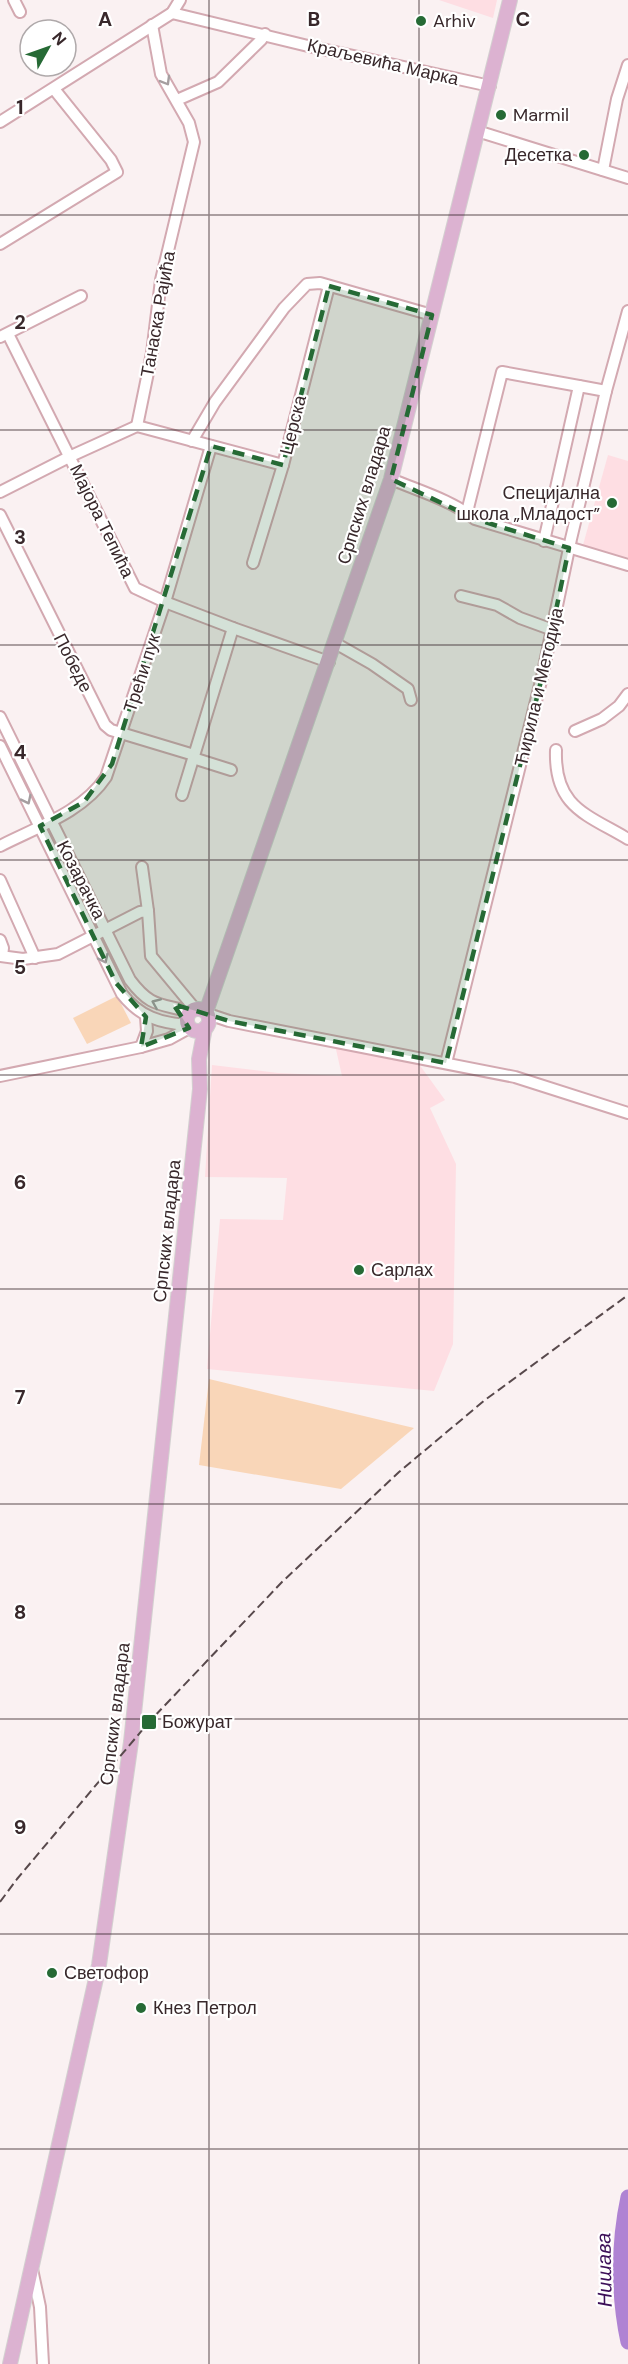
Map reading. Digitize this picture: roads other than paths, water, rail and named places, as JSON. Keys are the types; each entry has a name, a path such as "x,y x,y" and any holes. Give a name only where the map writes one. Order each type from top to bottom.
{"main road":[{"name":"Српских владара","path":"10,2364 99,1965 131,1742 200,1089 199,1059 193,1039 198,1019 212,989 329,662 391,479 510,0"}],"street":[{"path":"14,0 20,12"},
{"path":"0,122 172,13 180,0"},
{"name":"Краљевића Марка","path":"172,13 490,86"},
{"name":"Танаска Рајића","path":"136,426 152,353 161,280 194,142 193,130 161,74 152,25"},
{"path":"177,100 218,82 265,34"},
{"path":"603,171 617,99 628,65"},
{"path":"0,244 117,172 115,166 54,89"},
{"path":"477,131 628,178"},
{"path":"192,441 214,402 294,296 310,283 432,315"},
{"name":"Церска","path":"253,563 284,465 328,286"},
{"path":"4,336 81,296"},
{"name":"Ћирила и Методија","path":"446,1063 553,630 569,548 606,391 623,356 628,311"},
{"name":"Мајора Тепића","path":"4,336 71,456 132,584 139,590 165,602 329,662"},
{"path":"467,512 502,372 606,391"},
{"path":"544,541 579,386"},
{"path":"0,492 136,426 284,465"},
{"name":"Трећи пук","path":"0,846 84,802 99,788 112,764 165,602 211,446"},
{"path":"391,479 467,512 475,519 628,565"},
{"name":"Победе","path":"0,515 105,725 111,730 123,732 231,770"},
{"path":"460,596 497,605 520,618 553,630"},
{"path":"182,795 233,628"},
{"path":"335,643 372,664 408,689 411,700"},
{"path":"575,731 602,719 619,706 628,694"},
{"name":"Козарачка","path":"0,717 130,980 143,996 198,1019"},
{"name":"Козарачка","path":"0,746 122,994 135,1009 146,1017"},
{"path":"556,750 558,779 567,799 628,839"},
{"path":"142,867 151,956 198,1019"},
{"path":"0,880 35,958"},
{"path":"0,940 3,948 1,956 15,959 58,954 140,912 148,912"},
{"path":"141,1047 147,1031 146,1017 168,1023 198,1019 229,1021 515,1077 628,1113"},
{"path":"0,1076 141,1047 169,1039 198,1019"},
{"path":"32,2269 40,2307 43,2364"}],"waterway":[{"name":"Нишава","path":"628,2197 622,2233 620,2270 622,2306 628,2342"}],"railway":[{"path":"0,1902 149,1722 282,1582 399,1472 485,1400 628,1295"}],"place":[{"name":"Arhiv","path":"421,21"},
{"name":"Marmil","path":"501,115"},
{"name":"Десетка","path":"584,155"},
{"name":"Специјална школа „Младост”","path":"612,503"},
{"name":"Сарлах","path":"359,1270"},
{"name":"Божурат","path":"149,1722"},
{"name":"Светофор","path":"52,1973"},
{"name":"Кнез Петрол","path":"141,2008"}]}
